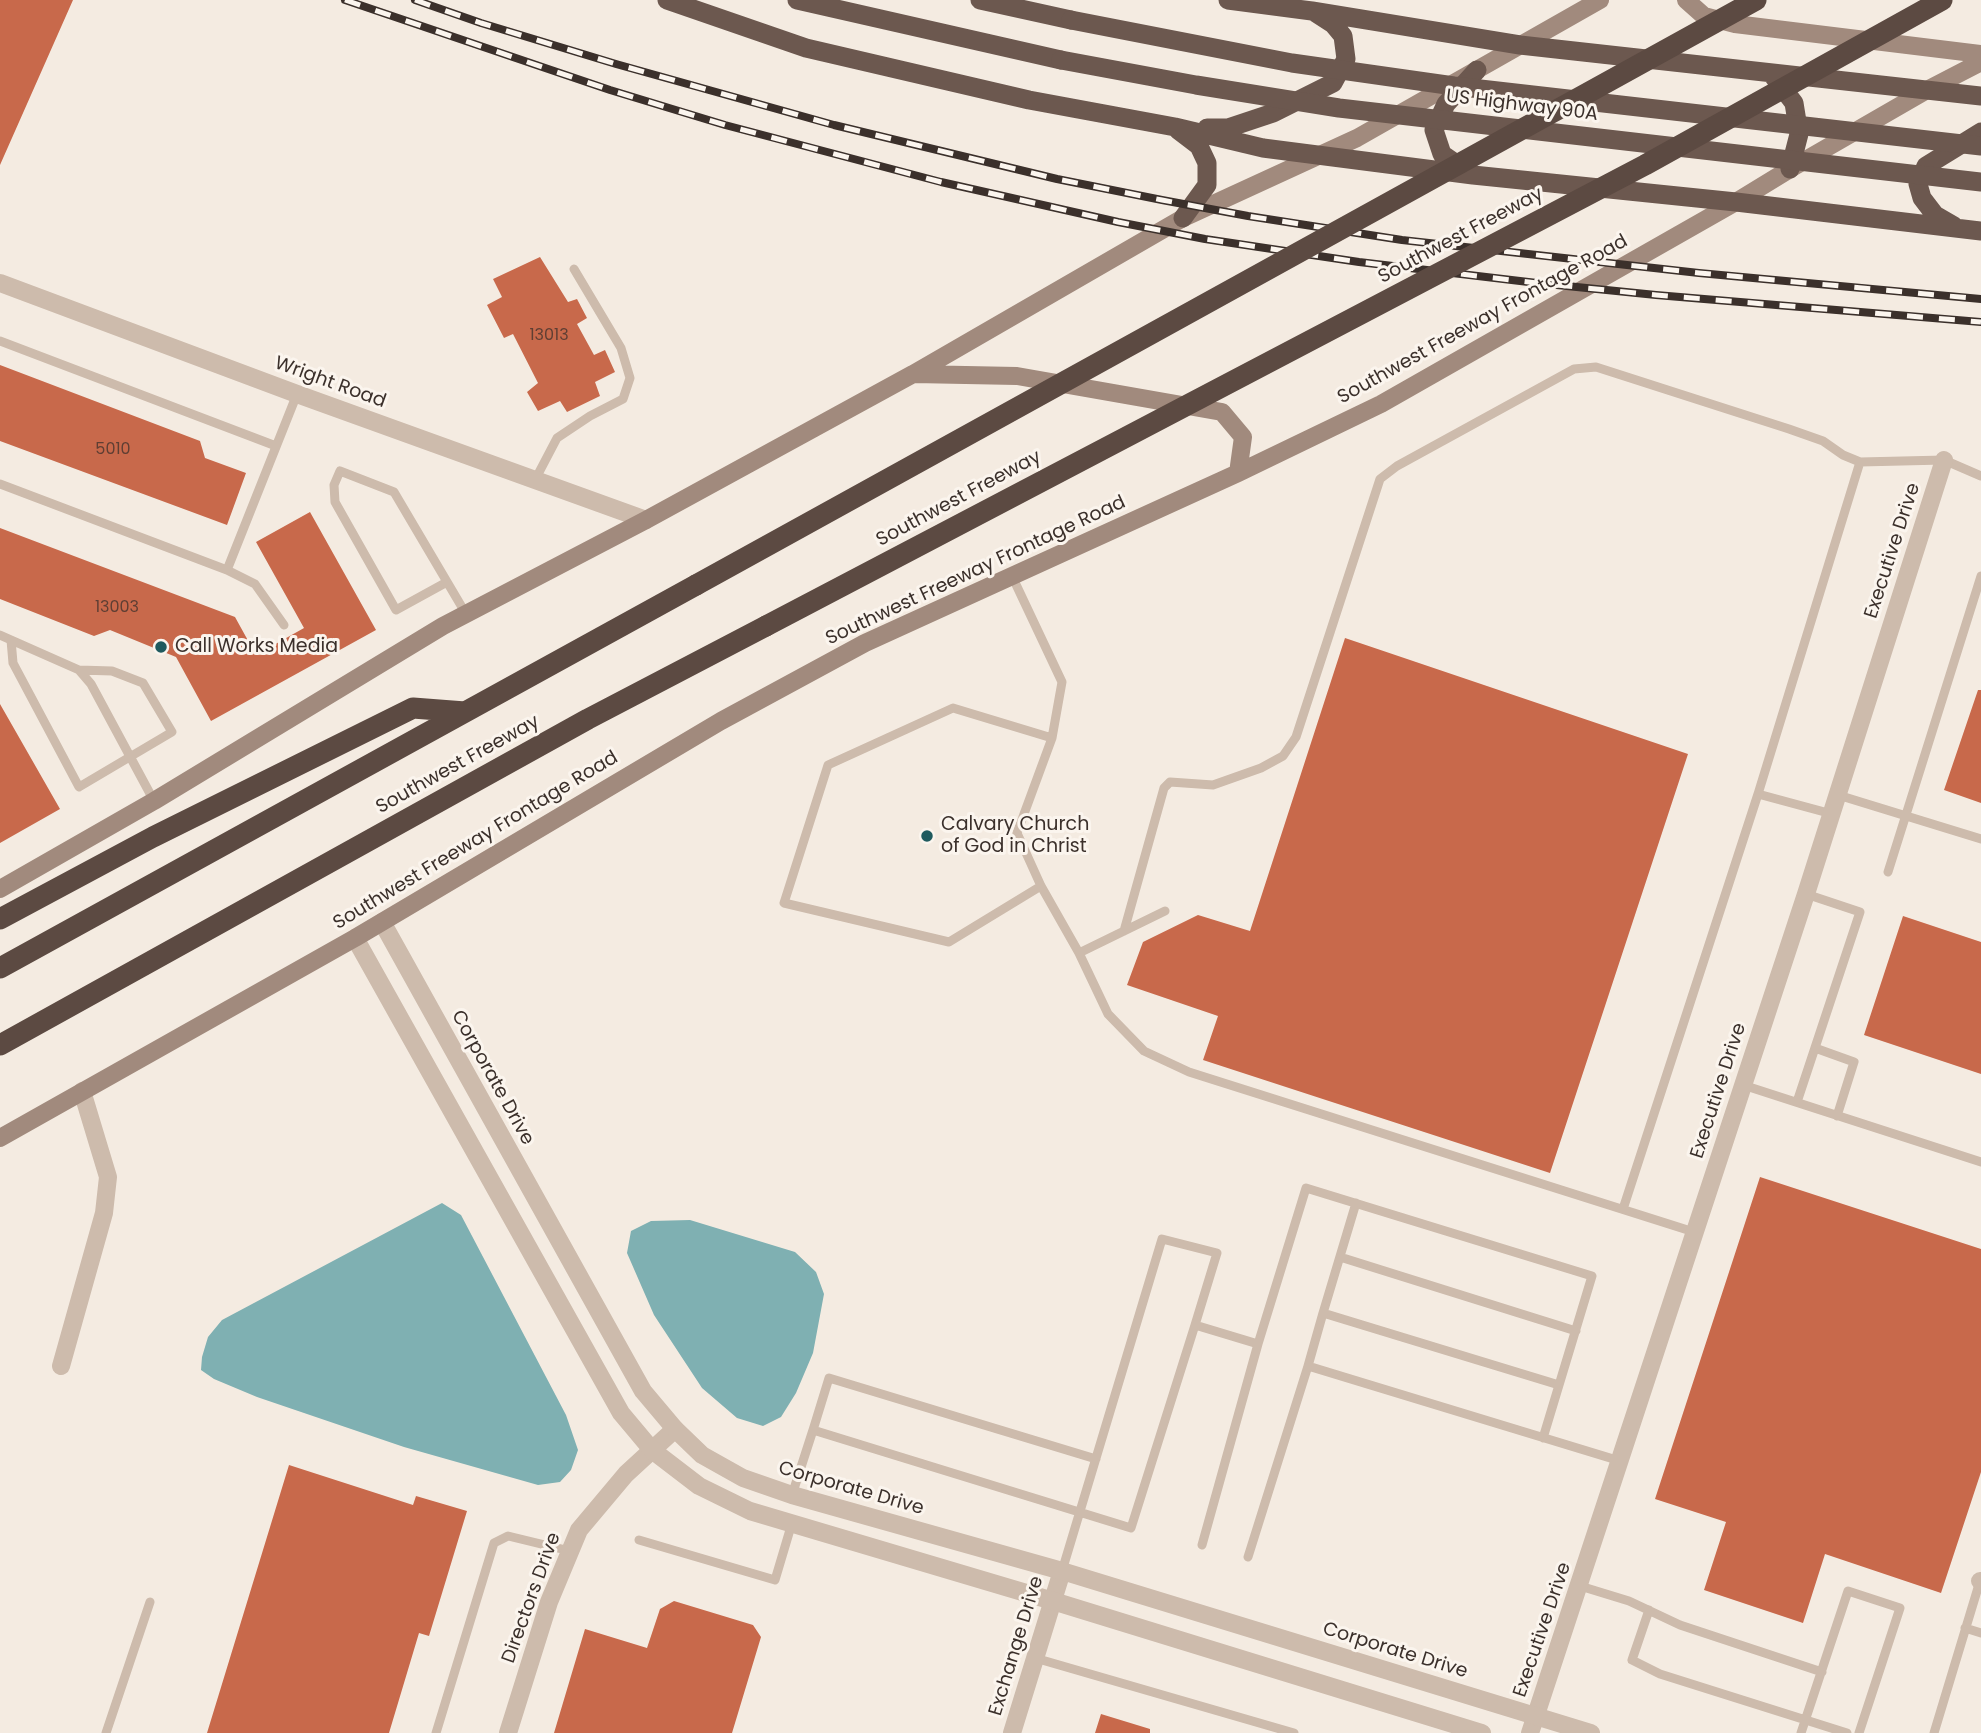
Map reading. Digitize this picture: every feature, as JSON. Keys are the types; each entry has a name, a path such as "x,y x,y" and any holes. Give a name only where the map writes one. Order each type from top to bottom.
{"highway":[{"path":"667,0 806,48 1029,100 1175,127 1263,148 1473,175 1981,231"},
{"name":"US Highway 90A","path":"797,0 1061,60 1339,108 1981,181"},
{"name":"US Highway 90A","path":"980,0 1292,63 1454,86 1981,146"},
{"path":"1228,0 1520,45 1981,96"},
{"path":"0,968 1756,0"},
{"name":"Southwest Freeway","path":"0,1045 588,719 1645,164 1942,0"},
{"path":"1175,127 1228,128 1273,113 1333,83 1346,59 1343,36 1333,24 1312,11"},
{"path":"1473,175 1442,154 1433,131 1446,104 1477,70"},
{"path":"1771,73 1794,103 1799,134 1790,169"},
{"path":"1175,127 1199,146 1207,163 1207,185 1183,218"},
{"path":"1958,229 1935,215 1922,198 1918,184 1926,166 1981,132"},
{"path":"0,919 153,837 413,708 465,712"},
{"path":"0,1056 89,995"}],"main road":[{"path":"0,890 154,801 443,625 646,520 912,374 1183,218 1357,138 1600,0"},
{"path":"1686,0 1704,16 1735,24 1981,54"},
{"name":"Southwest Freeway Frontage Road","path":"0,1138 355,938 721,721 865,643 1238,473 1381,404 1927,90 1981,62"},
{"path":"912,374 1017,376 1222,412 1243,437 1238,473"}],"street":[{"name":"Wright Road","path":"0,283 646,520"},
{"name":"Executive Drive","path":"1533,1725 1832,814 1944,460"},
{"name":"Corporate Drive","path":"382,922 643,1391 675,1429 702,1455 743,1478 792,1495 1062,1571 1533,1725 1591,1733"},
{"path":"355,938 621,1413 652,1450 699,1486 750,1511 1482,1733"},
{"path":"61,1366 104,1213 108,1177 82,1091"},
{"name":"Directors Drive","path":"508,1733 549,1602 579,1530 626,1474 675,1429"},
{"name":"Exchange Drive","path":"1012,1733 1062,1571"}],"lane":[{"path":"535,480 557,438 623,398 630,378 621,348 574,269"},
{"path":"0,341 276,446"},
{"path":"1124,931 1164,788 1170,782 1213,785 1261,768 1283,756 1296,737 1380,479 1397,466 1574,369 1596,367 1788,429 1823,441 1843,455 1860,462 1944,460 1981,477"},
{"path":"227,570 297,394"},
{"path":"1623,1209 1758,794 1860,462"},
{"path":"447,582 396,610 335,502 334,485 340,471 394,492 466,614"},
{"path":"0,484 227,570 255,584 284,625"},
{"path":"1012,576 1062,682 1052,738 1017,833 1041,886 1079,953 1108,1014 1144,1051 1189,1072 1694,1232"},
{"path":"1888,872 1981,576"},
{"path":"0,635 79,670 112,671 143,683 172,732 79,787 13,663 11,640"},
{"path":"79,670 91,684 154,801"},
{"path":"1041,886 949,942 784,902 828,765 953,708 1052,738"},
{"path":"1758,794 1832,814"},
{"path":"1838,795 1981,839"},
{"path":"1797,1102 1860,912 1806,894"},
{"path":"1079,953 1165,911"},
{"path":"1815,1048 1854,1062 1837,1115"},
{"path":"1743,1085 1981,1162"},
{"path":"1202,1545 1258,1344 1306,1188 1592,1276 1543,1438"},
{"path":"1248,1558 1356,1203"},
{"path":"813,1430 1080,1512 1131,1528 1217,1252 1162,1239 1096,1459 1080,1512 1062,1571"},
{"path":"1340,1257 1576,1331"},
{"path":"1323,1313 1559,1385"},
{"path":"1195,1325 1258,1344"},
{"path":"1308,1366 1620,1461"},
{"path":"792,1495 829,1378 1096,1459"},
{"path":"639,1540 775,1580 792,1523"},
{"path":"436,1733 494,1543 508,1536 570,1551"},
{"path":"1934,1733 1980,1581"},
{"path":"1580,1586 1629,1601 1680,1625 1822,1672"},
{"path":"1801,1733 1848,1591 1900,1608 1859,1733"},
{"path":"106,1733 150,1602"},
{"path":"1649,1610 1632,1660 1660,1674 1847,1733"},
{"path":"1965,1628 1981,1633"},
{"path":"1035,1658 1294,1733"}],"water":[{"path":"442,1203 461,1215 566,1415 578,1450 571,1470 560,1482 538,1485 404,1447 257,1397 214,1379 201,1370 208,1337 222,1320"},
{"path":"690,1220 795,1252 816,1272 824,1294 813,1353 796,1393 781,1417 763,1426 737,1418 702,1388 654,1315 627,1253 631,1231 651,1221"}],"building":[{"path":"0,0 73,0 0,165"},
{"path":"540,257 568,302 577,299 587,318 577,324 594,355 605,350 615,372 595,382 600,396 567,412 560,401 538,411 527,392 538,383 513,334 504,338 487,305 502,297 493,279"},
{"path":"0,365 200,441 205,458 246,473 227,525 0,441"},
{"path":"310,512 376,630 211,721 176,657 110,630 94,636 0,599 0,528 235,617 256,655 304,628 256,542"},
{"path":"1345,638 1688,754 1550,1173 1203,1060 1218,1016 1127,985 1143,942 1198,915 1250,931"},
{"path":"1978,690 1981,690 1981,803 1944,790"},
{"path":"0,704 60,809 0,843"},
{"path":"1903,916 1981,942 1981,1074 1864,1035"},
{"path":"1760,1177 1981,1249 1981,1472 1941,1593 1825,1554 1803,1623 1704,1590 1726,1522 1655,1499"},
{"path":"289,1465 413,1505 416,1496 467,1511 429,1636 419,1633 389,1733 207,1733"},
{"path":"674,1601 753,1625 761,1637 732,1733 554,1733 585,1629 647,1648 660,1609"},
{"path":"1101,1714 1150,1729 1150,1733 1095,1733"}],"railway":[{"path":"345,0 610,90 725,125 941,182 1118,222 1205,239 1359,262 1537,283 1981,322"},
{"path":"415,0 616,64 834,125 1057,179 1162,200 1402,240 1699,273 1981,299"}],"place":[{"name":"Call Works Media","path":"161,647"},
{"name":"Calvary Church of God in Christ","path":"927,836"}]}
